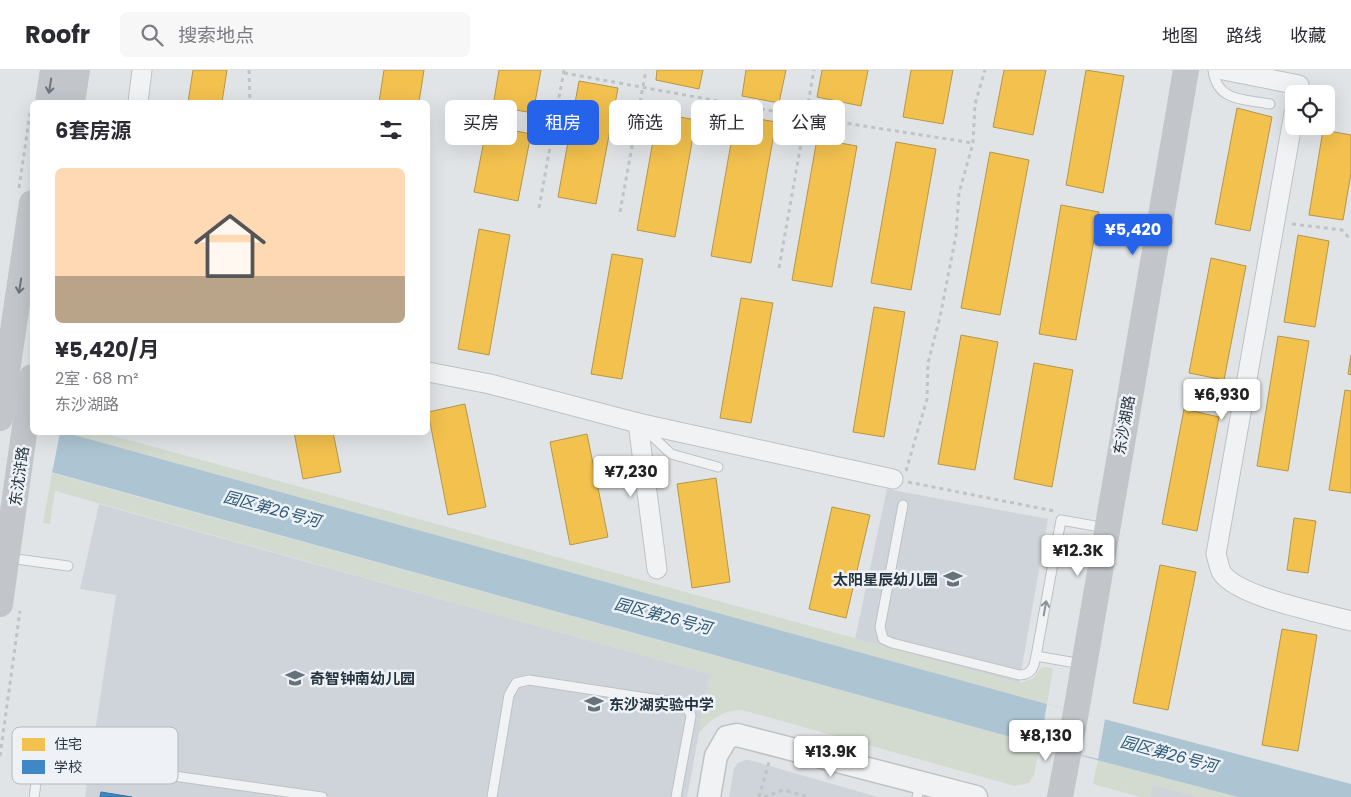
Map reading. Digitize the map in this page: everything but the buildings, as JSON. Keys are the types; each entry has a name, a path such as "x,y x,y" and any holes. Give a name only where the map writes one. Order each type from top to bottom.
{"main road":[{"path":"48,100 53,70"},
{"path":"72,100 77,70"},
{"name":"东沙湖路","path":"1062,791 1186,70"},
{"path":"0,416 30,216"},
{"name":"东沈浒路","path":"0,604 30,392"}],"street":[{"path":"138,100 142,70"},
{"path":"1223,70 1299,85"},
{"path":"1290,135 1216,554 1222,573 1236,586 1254,594 1351,621"},
{"path":"430,372 490,384 638,423 894,479"},
{"path":"638,423 657,568"},
{"path":"709,797 716,756 727,737 737,735 919,790 976,797"}],"lane":[{"path":"1213,70 1214,83 1222,92 1236,98 1270,104"},
{"path":"638,423 670,454 718,467"},
{"path":"903,505 880,627 884,638 892,643 1019,675 1026,675 1031,671 1036,656 1061,520 1107,528"},
{"path":"6,558 68,566"},
{"path":"1036,656 1084,665"},
{"path":"492,797 508,695 516,683 529,680 686,704 691,716 676,797"},
{"path":"178,777 322,797"},
{"path":"34,797 36,784"}],"path":[{"path":"249,70 250,100"},
{"path":"620,212 646,70"},
{"path":"809,100 814,70"},
{"path":"985,70 975,104 974,143 959,193 956,235 940,317 928,363 927,398 903,481 1059,512"},
{"path":"539,208 564,71 773,111"},
{"path":"845,123 974,143"},
{"path":"779,268 801,145"},
{"path":"1274,222 1342,230 1351,240"},
{"path":"759,797 770,758"},
{"path":"764,797 783,790 810,797"}],"shaded area":[{"path":"74,435 110,435 1019,683 1034,678 1043,667 1053,668 1047,704"},
{"path":"52,473 1040,745 1034,775 1029,783 1015,786 742,710 722,714 707,724 698,735 709,674 55,491 50,524 43,523"},
{"name":"太阳星辰幼儿园","path":"887,489 1048,519 1019,683 855,639"},
{"name":"奇智钟南幼儿园","path":"99,504 710,674 687,797 85,797 87,784 178,784 178,727 96,727 116,595 80,589"},
{"path":"1098,759 1238,797 1198,797 1152,785 1150,797 1140,797 1093,784"},
{"path":"745,760 878,797 729,797 734,768 738,763"},
{"path":"1152,784 1198,797 1150,797"}],"water":[{"name":"园区第26号河","path":"30,434 74,435 1047,704 1351,784 1351,797 1238,797 1040,745 0,458"}],"pier":[{"path":"0,415 30,422 30,435 60,435 52,473 0,458"},
{"path":"1047,704 1105,719 1098,759 1040,745"}],"place":[{"name":"太阳星辰幼儿园","path":"953,579"},
{"name":"奇智钟南幼儿园","path":"295,678"},
{"name":"东沙湖实验中学","path":"594,704"}]}
